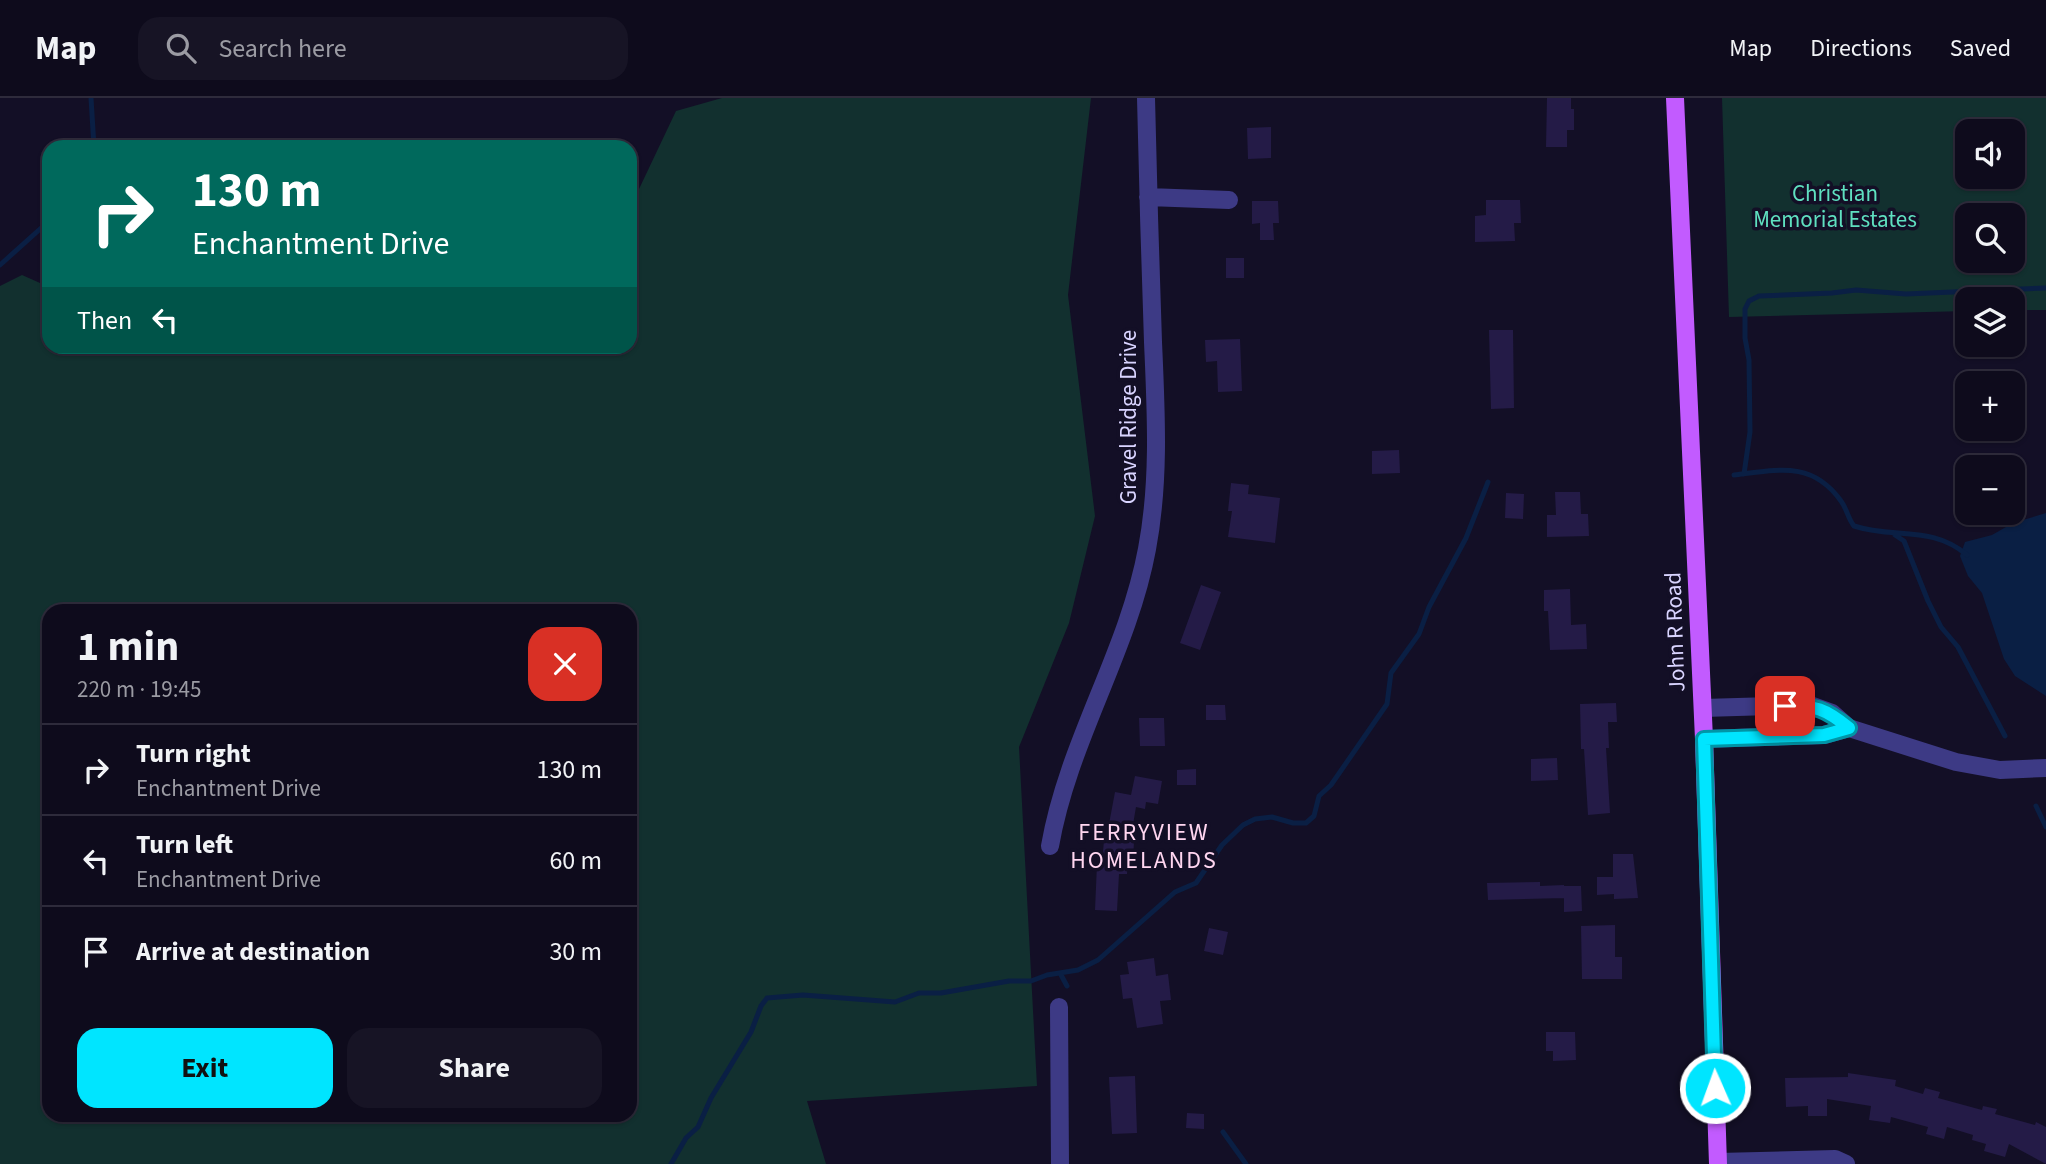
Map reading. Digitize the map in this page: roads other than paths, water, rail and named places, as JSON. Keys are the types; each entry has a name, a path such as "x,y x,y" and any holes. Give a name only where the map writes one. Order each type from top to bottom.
{"main road":[{"name":"John R Road","path":"1675,98 1703,708 1718,1163"}],"street":[{"name":"Gravel Ridge Drive","path":"1050,846 1066,780 1128,622 1141,577 1152,519 1157,446 1146,98"},
{"path":"1148,197 1229,200"},
{"path":"1703,708 1810,705 1832,713 1849,728 1956,762 2000,770 2046,768"},
{"path":"1704,739 1824,735 1849,728"},
{"path":"1059,1007 1060,1164"},
{"path":"1718,1163 1835,1159 1846,1164"}],"water":[{"path":"2046,513 2046,696 2015,676 2004,659 1982,593 1968,576 1960,556 1965,542 1992,535 2010,525 2025,525 2025,519"}],"waterway":[{"path":"91,98 94,140"},
{"path":"0,265 42,227"},
{"path":"1744,474 1750,432 1749,360 1745,338 1745,309 1749,301 1759,296 1856,290 1906,294 2046,288"},
{"path":"1734,475 1779,470 1806,473 1830,488 1843,504 1854,526 1926,536 1954,546 1967,555"},
{"path":"671,1164 686,1138 698,1127 711,1098 751,1032 767,998 803,995 895,1002 919,993 941,993 1009,981 1031,981 1047,975 1078,970 1098,960 1175,892 1196,883 1222,845 1243,825 1255,819 1272,817 1293,823 1306,823 1314,816 1319,796 1331,785 1387,704 1391,673 1419,634 1429,607 1466,538 1488,482"},
{"path":"1895,535 1904,541 1941,627 1958,647 2005,736"},
{"path":"2036,806 2046,827"},
{"path":"1060,973 1067,986"},
{"path":"1223,1132 1246,1164"}],"district":[{"name":"FERRYVIEW HOMELANDS","path":"1144,846"}],"park label":[{"name":"Christian Memorial Estates","path":"1835,206"}]}
